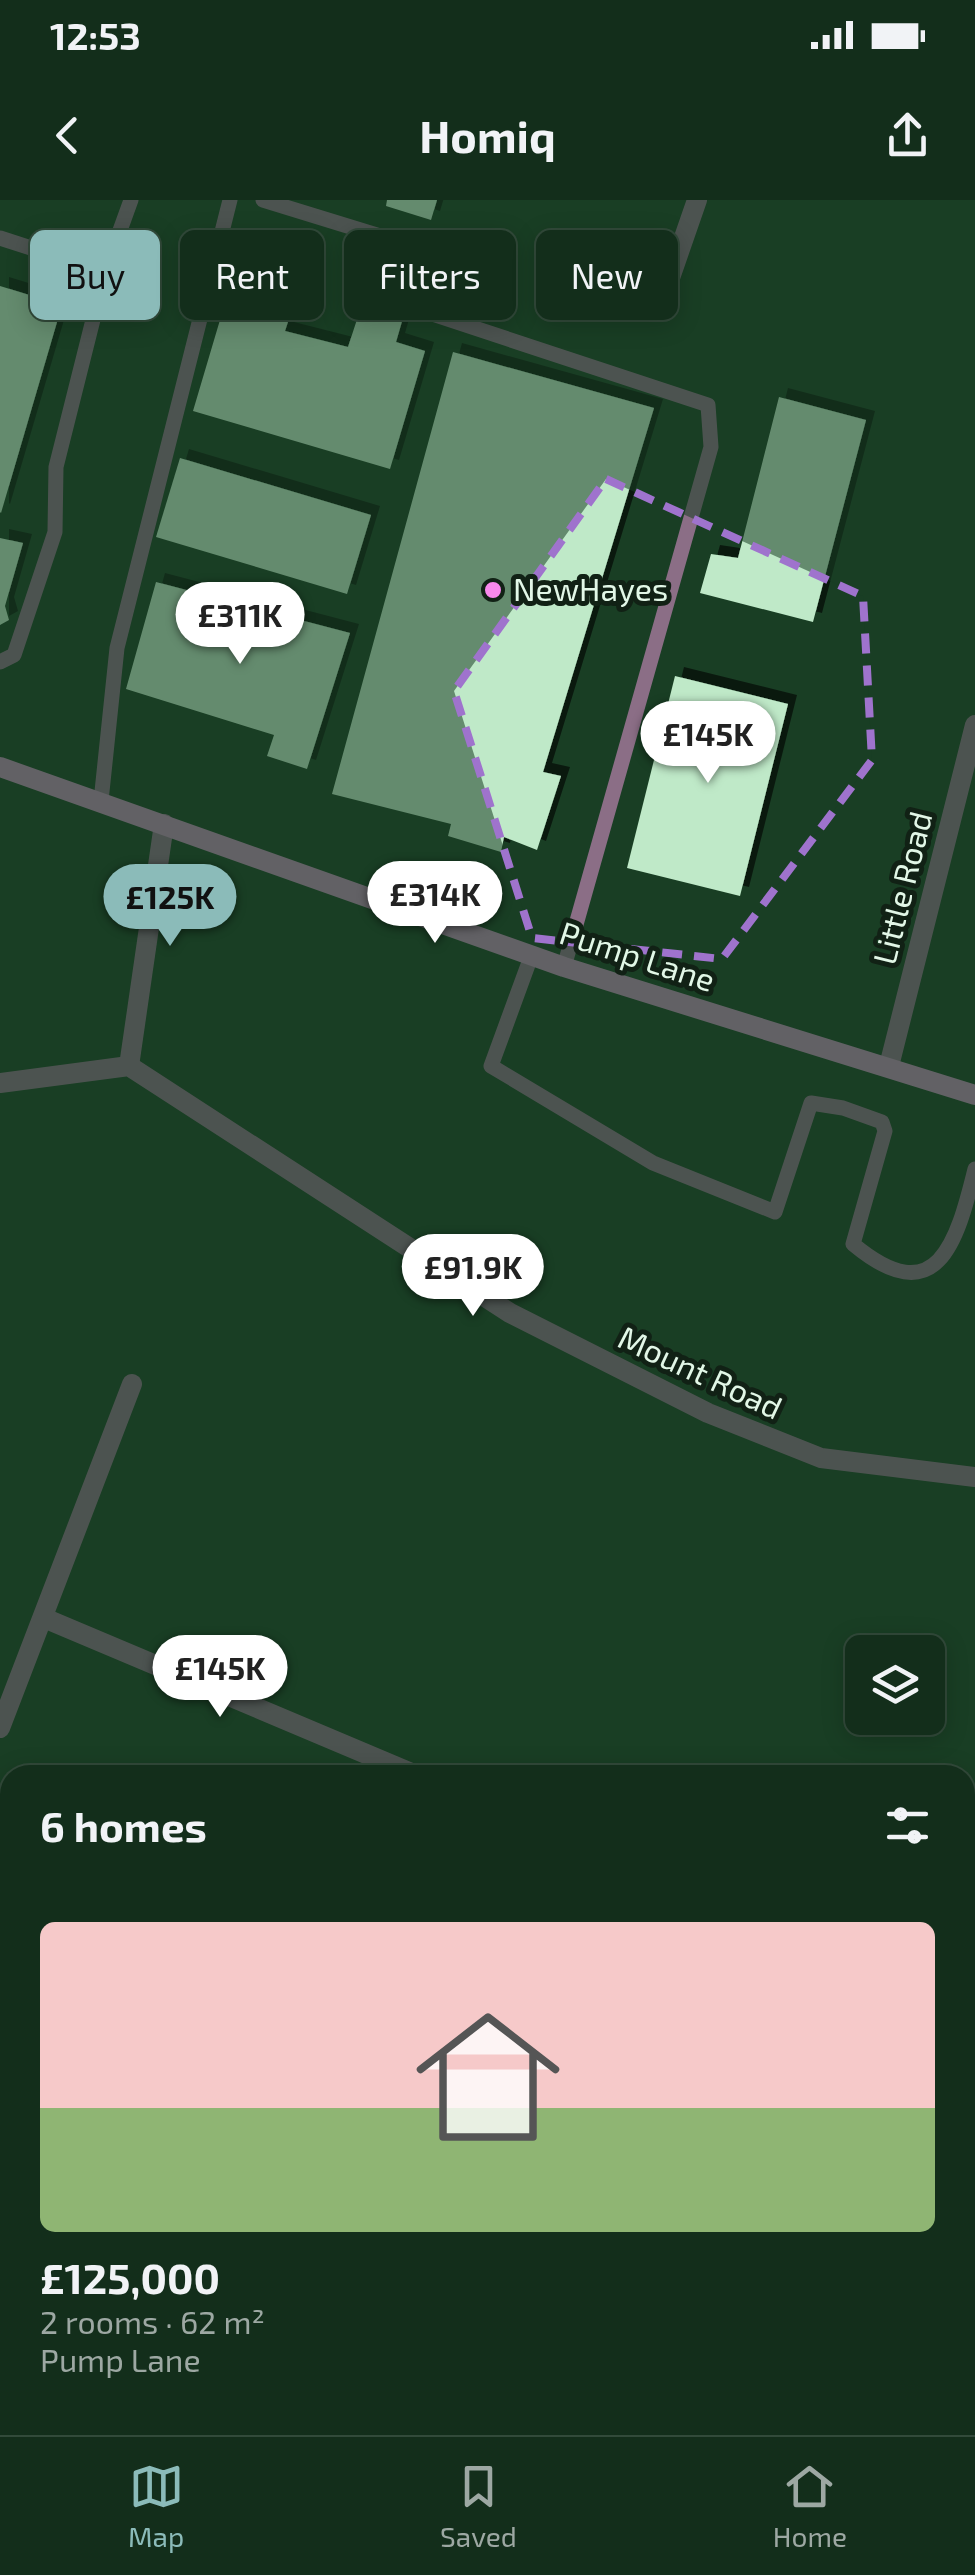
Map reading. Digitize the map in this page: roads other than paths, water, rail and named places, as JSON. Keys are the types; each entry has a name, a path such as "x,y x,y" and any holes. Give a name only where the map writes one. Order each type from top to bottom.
{"street":[{"path":"678,255 697,200"},
{"name":"Little Road","path":"888,1066 975,725"},
{"name":"Pump Lane","path":"0,767 564,966 975,1095"},
{"path":"0,1084 129,1066 164,824"},
{"name":"Mount Road","path":"129,1066 510,1314 708,1413 821,1458 975,1477"},
{"path":"0,1728 132,1384"},
{"path":"44,1618 392,1765"}],"lane":[{"path":"121,230 131,200"},
{"path":"101,801 117,648 230,200"},
{"path":"263,200 406,244 420,310 708,405 711,447 564,966"},
{"path":"0,238 30,248"},
{"path":"0,662 14,655 55,532 56,467 94,320"},
{"path":"532,954 491,1066 653,1163 775,1212 811,1103 843,1108 882,1122 885,1131 853,1244 897,1270 929,1270 948,1256 975,1169"}],"place":[{"name":"NewHayes","path":"493,590"}]}
